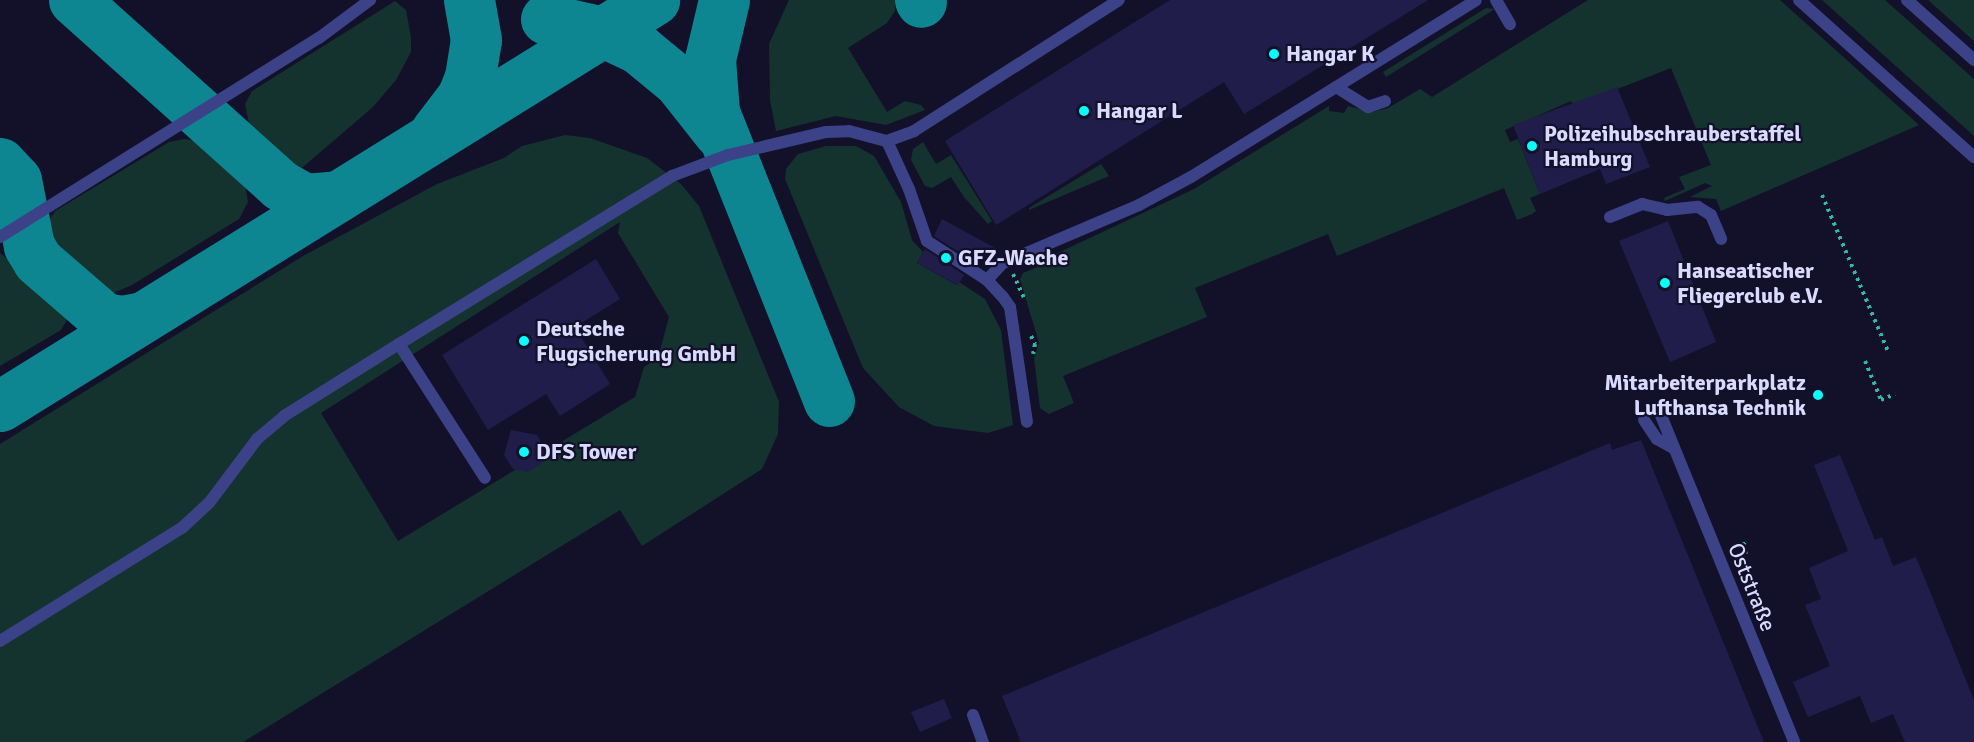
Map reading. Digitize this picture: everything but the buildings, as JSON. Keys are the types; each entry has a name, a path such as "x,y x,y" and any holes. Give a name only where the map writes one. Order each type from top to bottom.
{"lane":[{"path":"0,237 319,38 370,0"},
{"path":"0,641 183,527 209,503 257,440 284,416 672,176 728,155 826,132 849,131 887,141 914,131 1119,0"},
{"path":"987,280 1003,263 1139,205 1191,177 1476,0"},
{"path":"1496,0 1510,24"},
{"path":"1799,0 1974,157"},
{"path":"1906,0 1974,60"},
{"path":"1336,87 1368,107 1385,101"},
{"path":"887,141 927,241 987,280 1010,307 1027,422"},
{"path":"1610,217 1642,204 1667,210 1698,207 1711,215 1721,239"},
{"path":"399,344 485,478"},
{"name":"Oststraße","path":"1660,413 1719,565 1794,742"},
{"name":"Oststraße","path":"1644,420 1657,439 1673,448"},
{"path":"973,715 983,742"}],"path":[{"path":"1822,195 1888,351"},
{"path":"1865,361 1881,400 1895,394"},
{"path":"1719,565 1746,554 1743,545 1747,539"}],"green space":[{"path":"789,0 895,0 895,11 887,23 848,48 887,112 905,101 921,105 925,110 886,125 836,116 776,131 770,100 769,44"},
{"path":"1588,0 1780,0 1919,125 1721,211 1716,199 1690,197 1712,186 1705,183 1665,201 1664,198 1685,189 1679,177 1711,165 1671,68 1574,106 1571,101 1505,130 1510,142 1518,139 1540,194 1530,198 1536,211 1532,214 1517,220 1504,188 1337,256 1328,234 1195,288 1207,317 1063,376 1074,403 1049,414 1040,408 1034,358 1039,343 1020,279 1023,273 1047,263 1045,259 1194,189 1329,106 1329,111 1344,113 1348,106 1372,112 1388,108 1420,89 1432,97"},
{"path":"1822,0 1885,0 1974,79 1974,136"},
{"path":"1928,0 1974,0 1974,41"},
{"path":"395,1 406,10 411,37 411,52 396,80 373,107 303,167 298,169 290,165 249,123 245,104 252,91"},
{"path":"1486,8 1495,9 1386,77 1383,72"},
{"path":"565,135 590,138 647,158 681,184 699,206 779,402 778,434 762,469 642,546 620,510 243,742 0,742 0,444 303,256 437,184 504,158 522,146","holes":["620,222 618,233 669,317 658,358 644,367 635,397 398,541 321,413"]},
{"path":"184,139 198,141 245,184 248,202 239,219 132,285 111,294 97,290 43,242 42,232 55,211 169,142"},
{"path":"923,142 936,164 951,155 992,221 988,224 964,197 951,177 932,188 925,186 911,160 913,149"},
{"path":"826,146 856,146 874,156 901,202 912,240 923,252 917,263 957,285 959,282 985,299 1001,330 1013,425 988,433 934,426 899,407 863,368 785,179 786,169 798,154"},
{"path":"1101,164 1109,176 1029,210 1029,208"},
{"path":"0,253 60,300 68,318 61,330 0,366"}],"taxiway":[{"path":"74,0 280,185 305,199 338,196"},
{"path":"436,131 462,97 470,77 476,40 469,0"},
{"path":"0,406 654,0"},
{"path":"724,0 710,59 714,112 829,401"},
{"path":"546,19 603,32 639,49 678,81 719,133"},
{"path":"0,163 16,180 29,246 38,261 104,318 122,321 143,317"}],"place":[{"name":"Hangar K","path":"1274,54"},
{"name":"Hangar L","path":"1084,111"},
{"name":"Polizeihubschrauberstaffel Hamburg","path":"1532,146"},
{"name":"GFZ-Wache","path":"946,258"},
{"name":"Hanseatischer Fliegerclub e.V.","path":"1665,283"},
{"name":"Deutsche Flugsicherung GmbH","path":"524,341"},
{"name":"Mitarbeiterparkplatz Lufthansa Technik","path":"1818,395"},
{"name":"DFS Tower","path":"524,452"}]}
